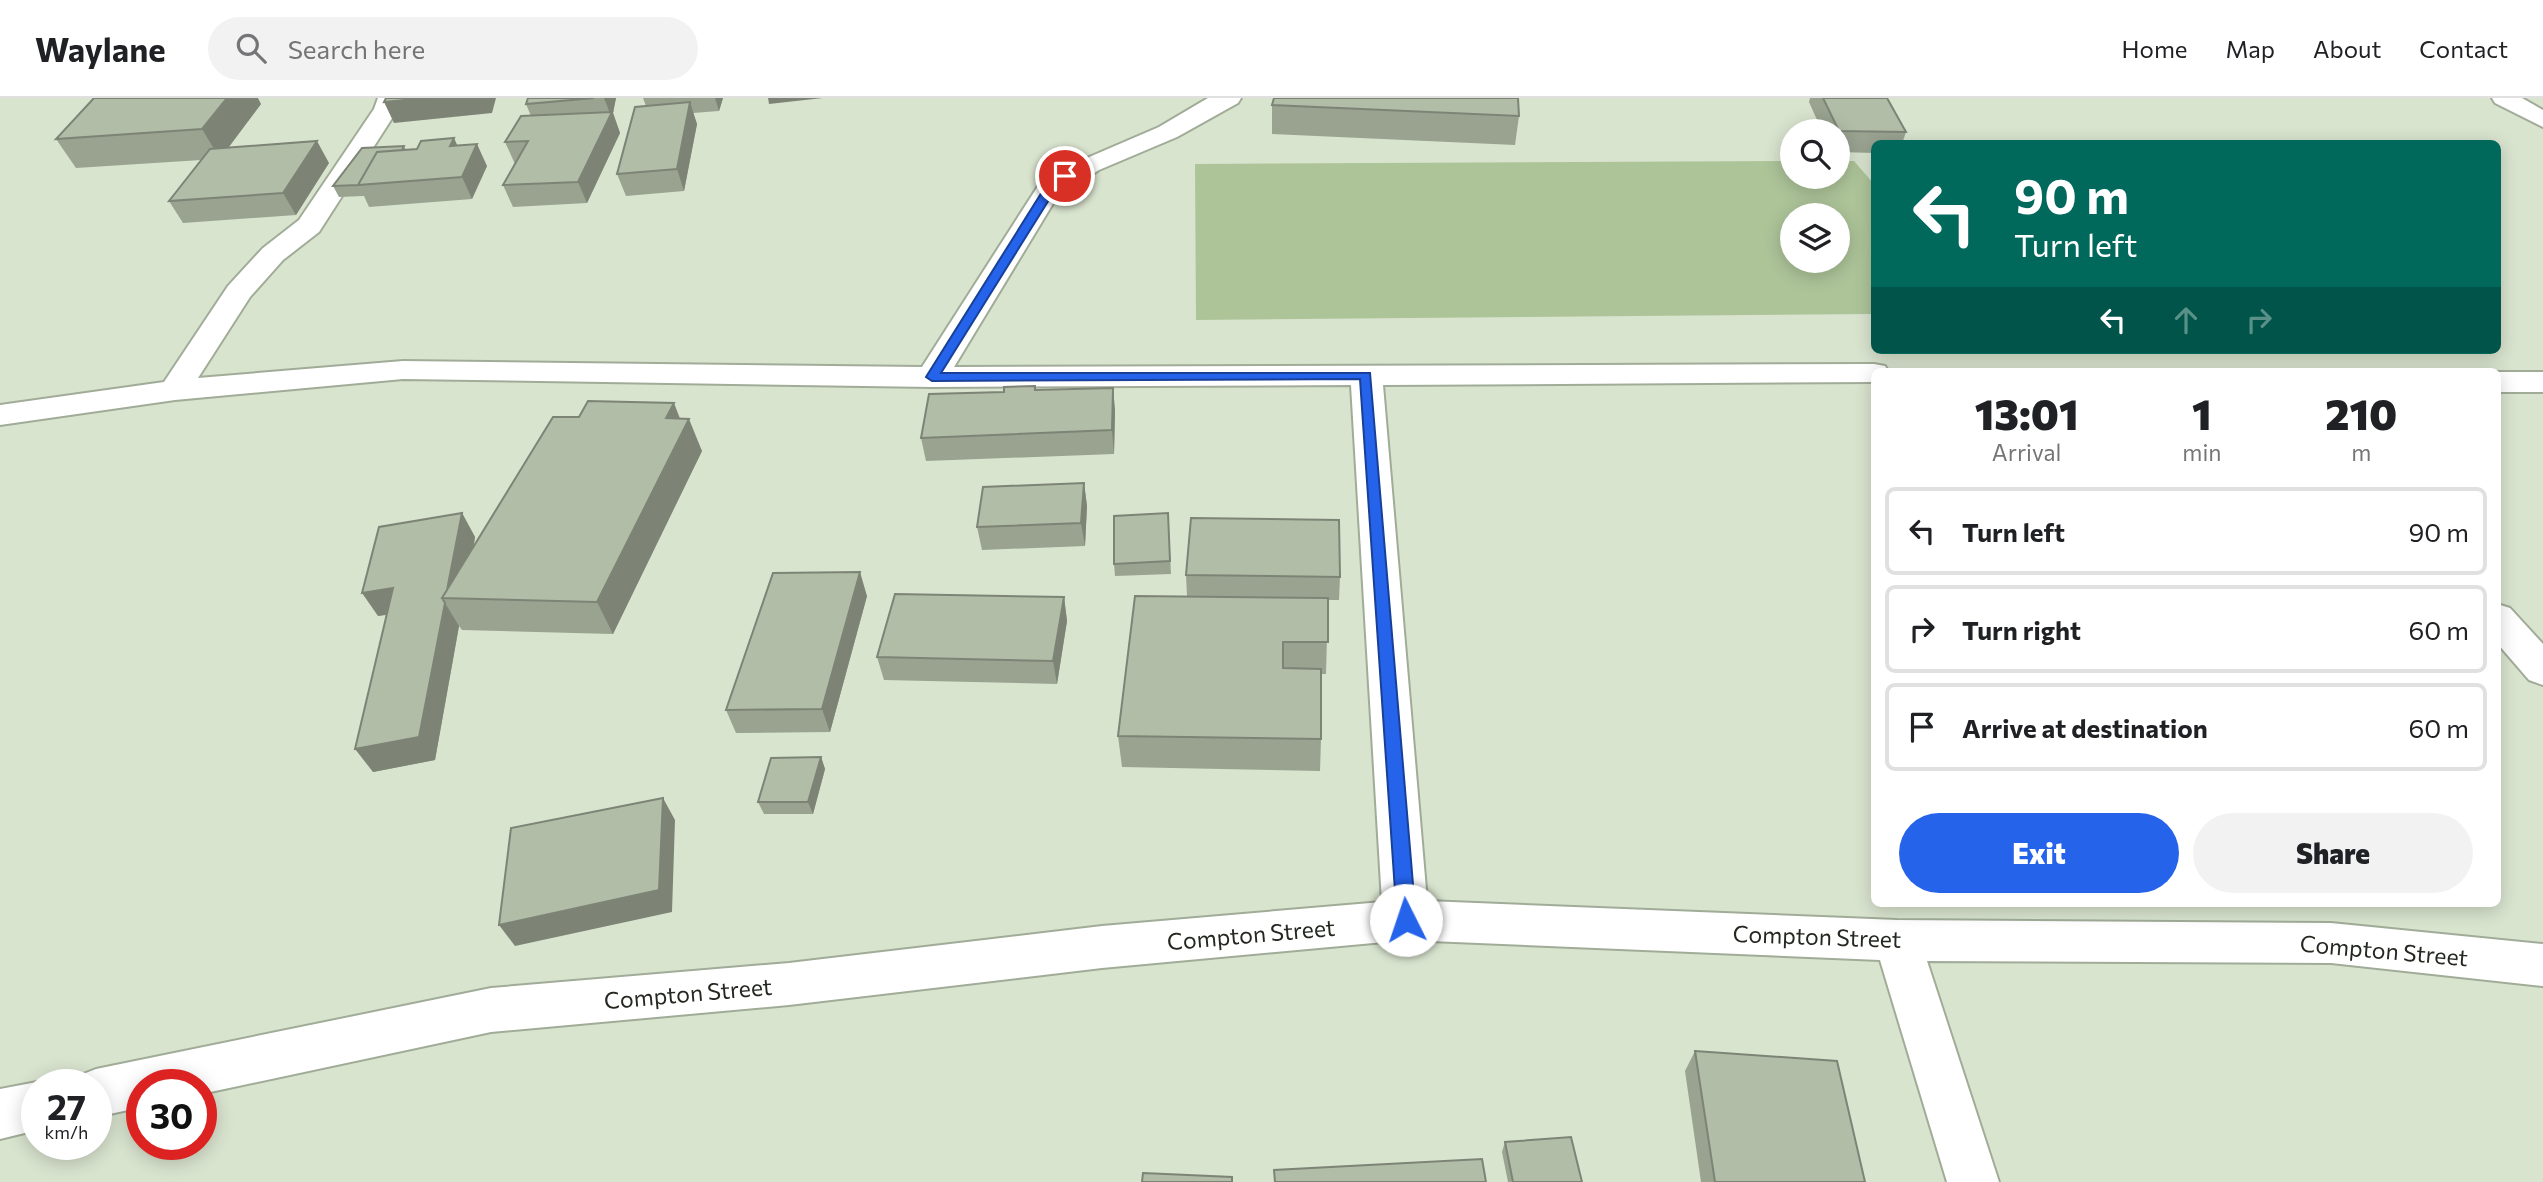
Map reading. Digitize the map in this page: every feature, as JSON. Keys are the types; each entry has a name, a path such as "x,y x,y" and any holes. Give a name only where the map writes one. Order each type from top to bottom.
{"street":[{"path":"175,390 238,292 264,263 309,226 386,109 390,98"},
{"path":"2504,98 2543,120"},
{"path":"932,377 1047,192 1065,176 1089,163 1168,132 1216,100"},
{"path":"0,415 175,390 403,370 932,377 1871,373"},
{"path":"1366,376 1406,920"},
{"path":"2501,382 2543,382"},
{"path":"2501,623 2543,670"},
{"name":"Compton Street","path":"112,1090 491,1010 789,984 1102,947 1406,920 1897,940 2331,943 2543,965"},
{"path":"1897,940 1973,1182"},
{"path":"0,1114 21,1109"}],"green space":[{"path":"1780,161 1780,189 1850,189 1850,161 1854,161 1871,181 1871,314 1196,320 1195,164"}],"building":[{"path":"94,98 227,98 202,129 56,139"},
{"path":"386,98 426,98 384,102"},
{"path":"528,98 594,98 526,104"},
{"path":"1274,98 1518,98 1519,116 1272,105"},
{"path":"1823,98 1887,98 1906,132 1850,131 1850,119 1833,119"},
{"path":"690,102 677,169 617,174 635,107"},
{"path":"612,112 578,182 503,185 528,141 505,142 521,116"},
{"path":"454,138 450,146 477,144 462,177 358,185 377,152 417,149 421,141"},
{"path":"317,141 283,193 169,201 210,149"},
{"path":"404,146 402,150 377,152 358,185 333,186 362,148"},
{"path":"1035,386 1035,390 1113,388 1112,430 921,438 929,394 1004,392 1004,387"},
{"path":"588,401 674,403 666,418 689,419 597,602 442,598 553,417 579,417"},
{"path":"1084,483 1081,523 977,527 983,487"},
{"path":"462,513 447,590 442,598 445,603 419,737 355,749 393,588 362,593 379,527"},
{"path":"1168,513 1170,561 1114,564 1114,516"},
{"path":"1191,518 1339,520 1340,577 1186,575"},
{"path":"860,572 822,709 726,710 773,573"},
{"path":"895,594 1064,597 1053,661 877,657"},
{"path":"1135,596 1328,598 1328,642 1283,642 1283,668 1321,669 1321,739 1118,736"},
{"path":"821,757 808,802 758,802 771,758"},
{"path":"663,798 659,890 499,925 511,828"},
{"path":"1695,1051 1837,1061 1865,1182 1715,1182"},
{"path":"1571,1137 1582,1182 1513,1182 1505,1142"},
{"path":"1482,1159 1486,1182 1275,1182 1274,1170"},
{"path":"1143,1173 1232,1177 1232,1182 1142,1182"}],"route":[{"path":"1065,176 1047,192 932,377 1366,376 1406,920"}]}
